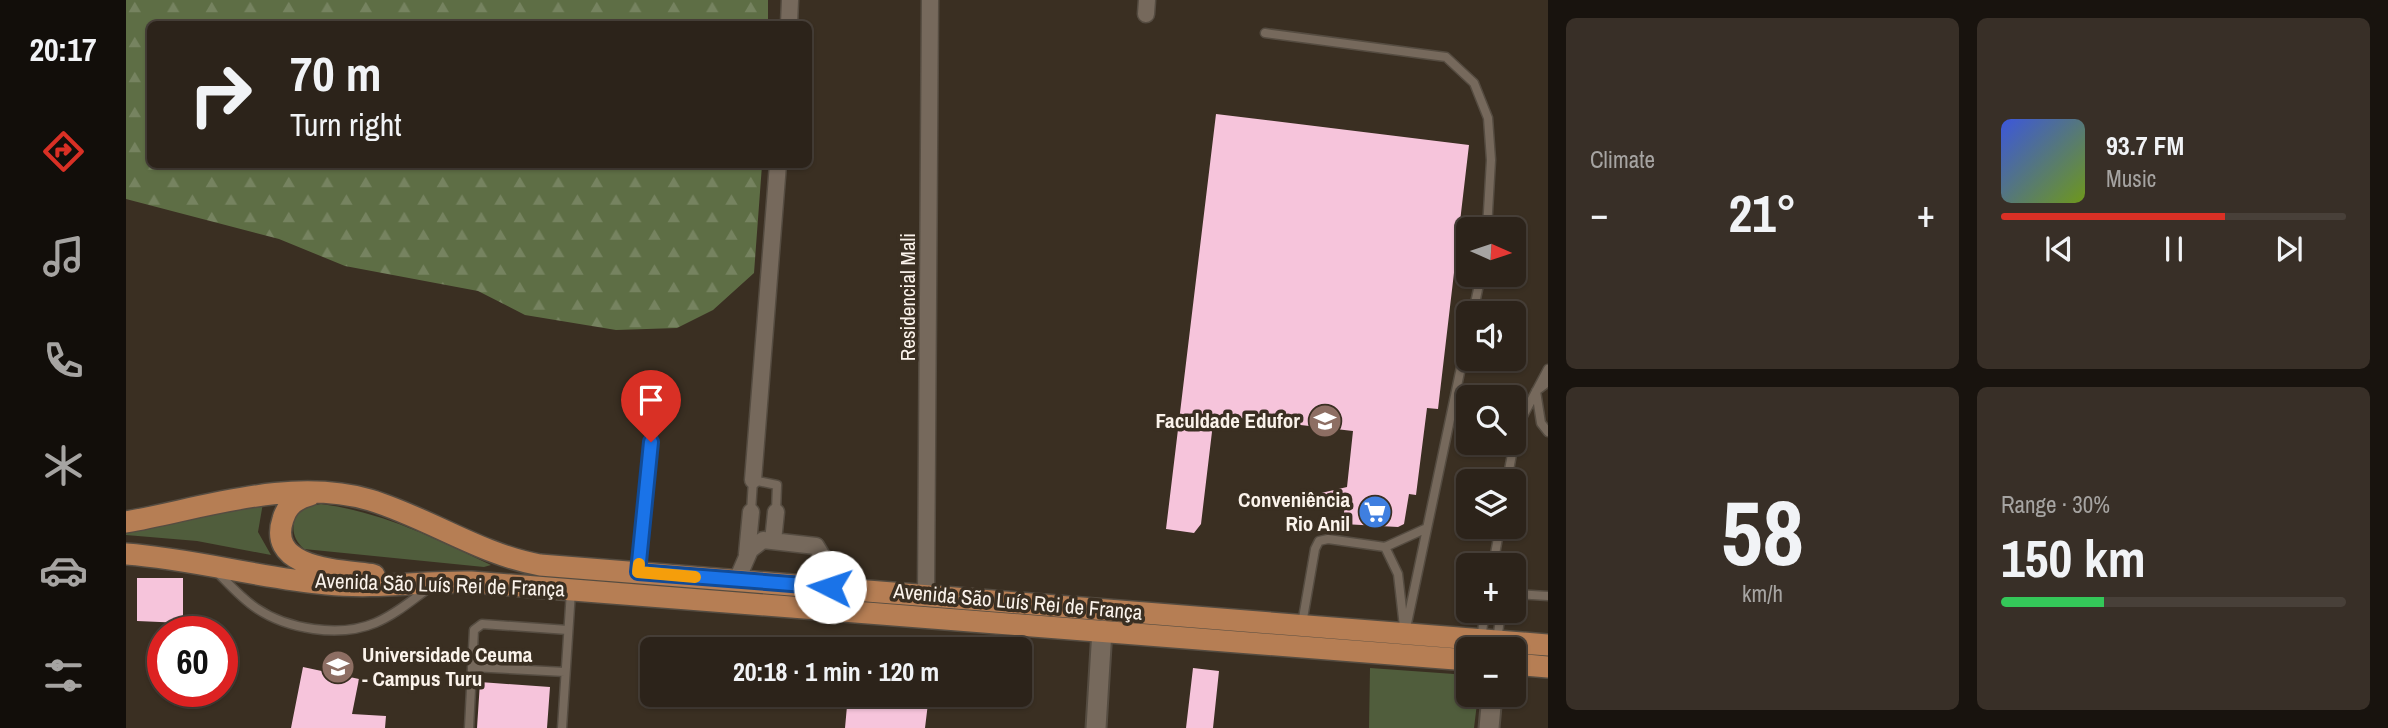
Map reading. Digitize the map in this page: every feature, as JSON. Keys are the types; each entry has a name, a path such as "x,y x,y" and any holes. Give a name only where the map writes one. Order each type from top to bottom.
{"main road":[{"name":"Avenida São Luís Rei de França","path":"126,522 257,496 319,493 352,496 387,506 481,548 523,562 1456,639"},
{"path":"319,493 295,501 284,514 282,542 294,558 313,566 435,583"},
{"name":"Avenida São Luís Rei de França","path":"126,554 209,564 269,577 328,584 377,587 471,582 1456,659"},
{"name":"Avenida São Luís Rei de França","path":"1526,644 1548,645"},
{"path":"1526,665 1548,667"}],"street":[{"path":"789,21 790,0"},
{"name":"Residencial Mali","path":"926,595 930,0"},
{"path":"753,480 778,168"},
{"path":"747,556 751,512"},
{"path":"773,541 776,512"},
{"path":"737,580 757,541 773,541 816,546 822,556 830,587"},
{"path":"1096,728 1102,630"},
{"path":"1489,728 1491,707"}],"lane":[{"path":"1265,33 1446,57 1474,83 1488,118 1491,160 1488,217"},
{"path":"1509,469 1517,427 1548,369"},
{"path":"1405,633 1460,371"},
{"path":"1536,391 1548,382"},
{"path":"1536,391 1541,423 1548,432"},
{"path":"638,572 654,417"},
{"path":"751,512 753,480 773,482 777,485 776,512"},
{"path":"1302,625 1315,548 1320,541 1328,539 1385,547 1427,528"},
{"path":"1385,547 1398,575 1405,633"},
{"path":"209,564 236,592 267,615 282,621 322,629 349,629 378,622 435,583"},
{"path":"562,728 571,589"},
{"path":"1526,595 1548,596"},
{"path":"469,728 474,630 482,624 568,630"},
{"path":"472,667 565,672"}],"green space":[{"path":"126,0 768,0 768,21 147,21 147,168 762,168 754,273 713,310 677,328 616,330 525,315 478,291 345,266 279,239 126,199"},
{"path":"263,503 258,532 271,555 197,541 126,535 126,531"},
{"path":"321,504 388,520 491,565 484,567 304,549 294,534 296,515 309,506"},
{"path":"1370,668 1456,674 1456,707 1477,707 1474,728 1369,728"}],"building":[{"path":"1216,114 1469,145 1461,217 1456,217 1456,256 1438,409 1427,408 1416,495 1409,494 1404,524 1398,527 1343,524 1345,501 1317,494 1347,487 1353,431 1214,415 1201,524 1194,533 1166,529"},
{"path":"137,578 183,578 183,616 147,616 147,621 137,621"},
{"name":"Universidade Ceuma - Campus Turu","path":"303,667 359,679 352,714 386,716 385,728 291,728"},
{"path":"1193,668 1219,671 1213,728 1186,728"},
{"path":"480,682 550,687 547,728 477,728"},
{"path":"847,707 928,707 925,728 845,728"}],"slow traffic":[{"path":"639,564 638,572 695,577"}],"place":[{"name":"Faculdade Edufor","path":"1325,421"},
{"name":"Conveniência Rio Anil","path":"1375,512"},
{"name":"Universidade Ceuma - Campus Turu","path":"338,667"}],"route":[{"path":"651,442 638,572 830,587"}]}
